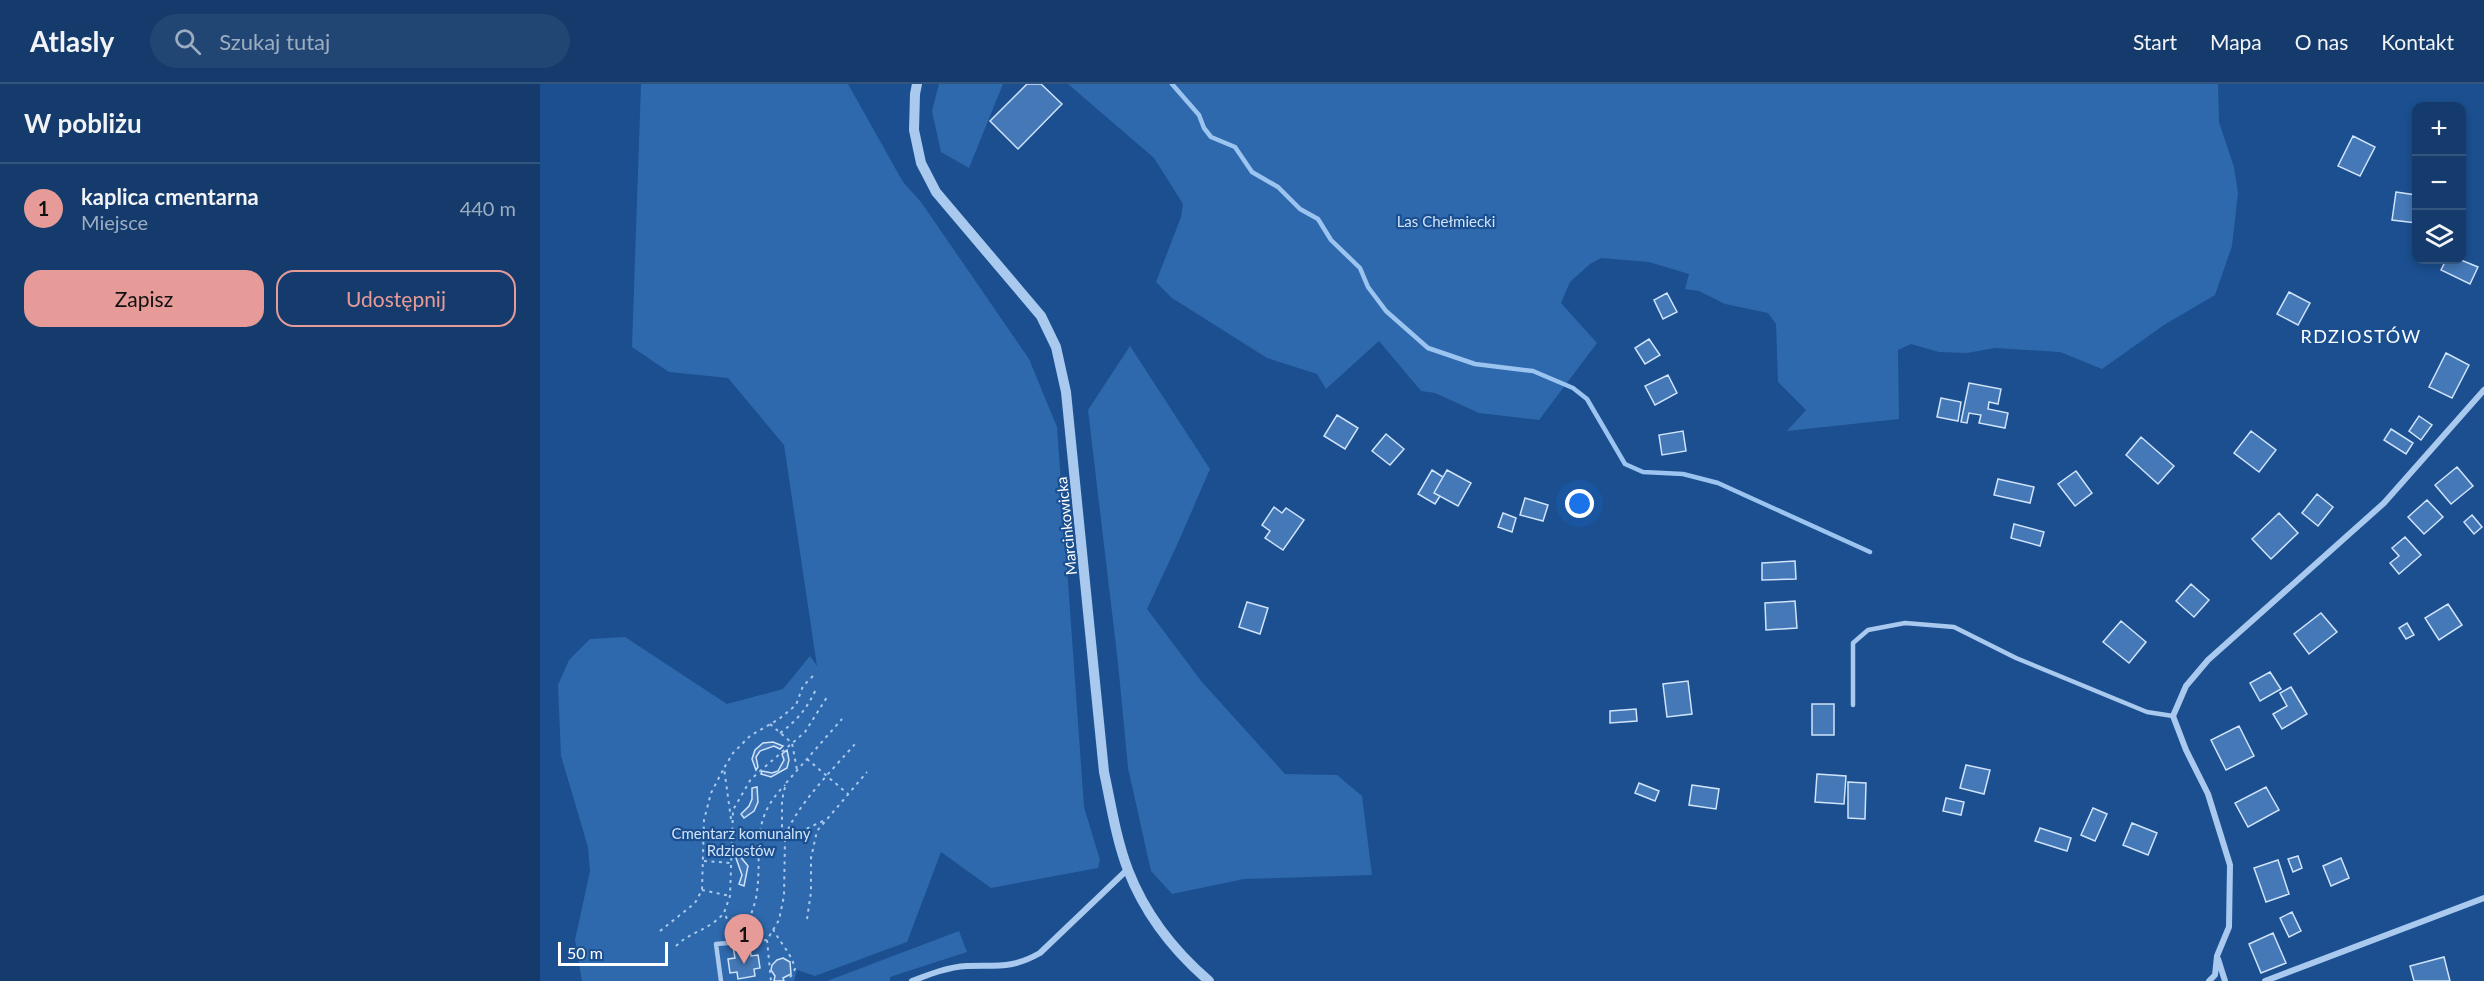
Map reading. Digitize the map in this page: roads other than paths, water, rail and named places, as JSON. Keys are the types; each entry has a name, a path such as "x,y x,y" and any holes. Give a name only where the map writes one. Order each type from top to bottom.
{"street":[{"name":"Marcinkowicka","path":"917,84 914,130 921,164 936,192 1041,316 1056,347 1067,403 1104,772 1128,869 1159,928 1177,950 1209,981"},
{"path":"2209,981 2215,975 2217,956 2229,927 2230,865 2208,794 2186,750 2173,716 2186,686 2208,660 2384,503 2484,390"},
{"path":"912,981 947,969 966,966 996,968 1025,962 1040,953 1128,869"},
{"path":"2265,981 2484,897"},
{"path":"2217,956 2225,981"}],"lane":[{"path":"1853,705 1853,643 1868,630 1905,623 1954,627 2016,658 2147,712 2173,716"},
{"path":"721,981 716,944 740,942"}],"waterway":[{"path":"1172,84 1199,115 1204,128 1211,137 1235,147 1252,172 1278,187 1300,209 1318,219 1331,240 1360,268 1368,287 1386,311 1428,348 1475,364 1533,371 1573,388 1587,399 1625,464 1643,472 1683,474 1718,483 1870,552"}],"place":[{"name":"kaplica cmentarna","path":"744,964"}],"district":[{"name":"RDZIOSTÓW","path":"2361,336"}],"park label":[{"name":"Las Chełmiecki","path":"1446,221"},
{"name":"Cmentarz komunalny Rdziostów","path":"741,842"}]}
